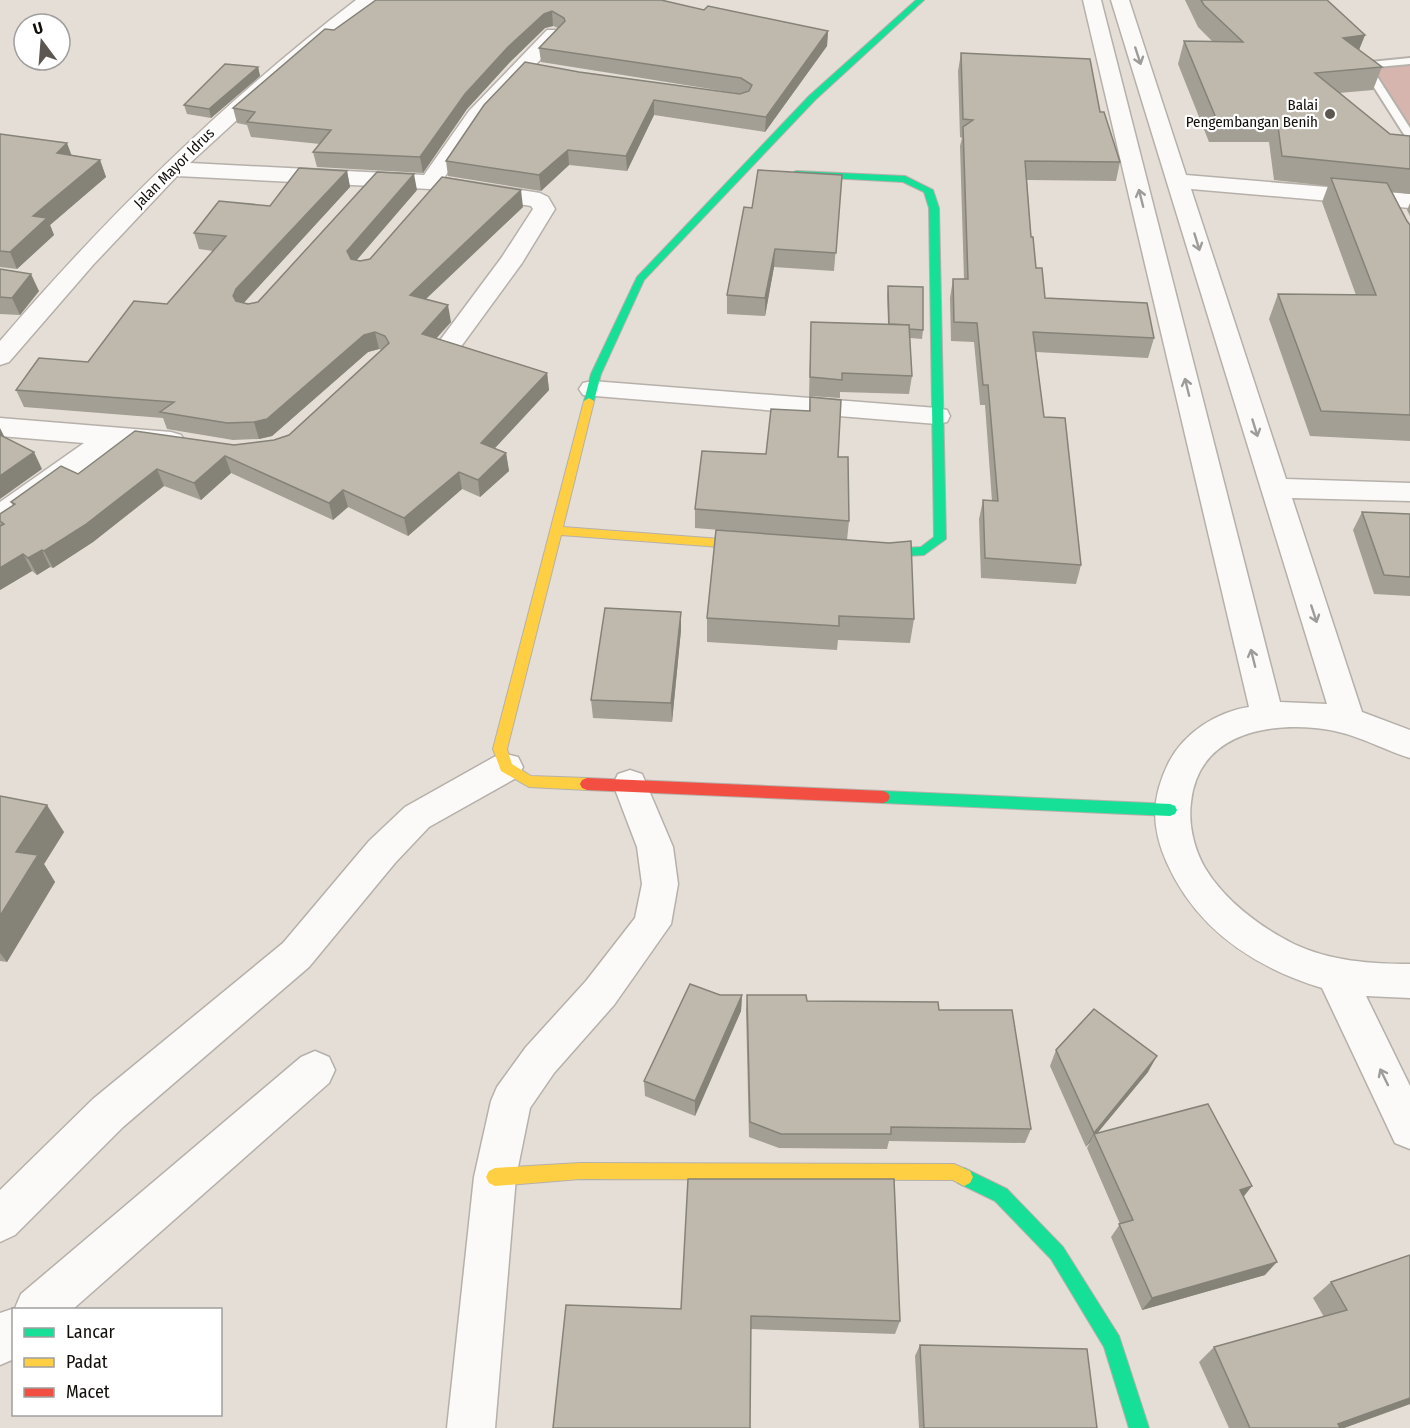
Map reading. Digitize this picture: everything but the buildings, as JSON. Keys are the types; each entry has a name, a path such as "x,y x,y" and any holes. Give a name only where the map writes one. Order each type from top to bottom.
{"street":[{"name":"Jalan Mayor Idrus","path":"0,357 50,283 99,246 170,169 297,53 368,0"},
{"path":"920,0 880,39 812,98 640,279 596,375 500,749 506,767 529,780 1170,810"},
{"path":"1092,0 1267,715"},
{"path":"1120,0 1348,720"},
{"path":"431,189 476,115 519,67 554,34"},
{"path":"519,67 550,73"},
{"path":"170,169 372,180 431,189 532,198 540,202 544,209 502,274 477,303 448,347"},
{"path":"741,171 764,172"},
{"path":"787,173 905,178 927,190 934,208 940,539 924,550 886,555 851,552"},
{"path":"356,197 372,180"},
{"path":"1178,181 1410,201"},
{"path":"1387,199 1401,226"},
{"path":"592,389 937,416"},
{"path":"0,427 24,427 200,445"},
{"path":"0,516 112,436"},
{"path":"1275,489 1410,492"},
{"path":"555,531 780,548"},
{"path":"1410,745 1348,720 1306,713 1267,715 1240,721 1216,732 1198,746 1183,764 1173,786 1170,810 1176,843 1191,876 1216,909 1251,937 1292,961 1336,976 1374,982 1410,981"},
{"path":"0,1220 108,1113 296,955 382,852 417,818 506,767"},
{"path":"471,1428 495,1177 511,1101 540,1060 600,993 652,924 660,884 655,847 630,784"},
{"path":"1336,976 1410,1129"},
{"path":"39,1308 315,1070"},
{"path":"495,1177 580,1171 954,1172 1001,1195 1057,1253 1112,1343 1139,1428"},
{"path":"0,1342 12,1332"}],"lane":[{"path":"1410,61 1374,64 1368,70 1410,136"}],"shaded area":[{"path":"1410,61 1410,136 1375,81 1374,64"}],"traffic: fast":[{"path":"589,401 596,374 640,279 812,98 920,0"},
{"path":"796,174 905,179 928,190 934,208 940,539 924,551 868,554"},
{"path":"883,797 1170,810"},
{"path":"964,1177 1001,1195 1057,1253 1112,1343 1139,1428"}],"traffic: slow":[{"path":"587,784 529,781 506,767 500,749 589,401"},
{"path":"555,531 760,546"},
{"path":"495,1177 580,1171 954,1172 964,1177"}],"traffic: jam":[{"path":"587,784 883,797"}],"place":[{"name":"Balai Pengembangan Benih","path":"1330,114"}]}
